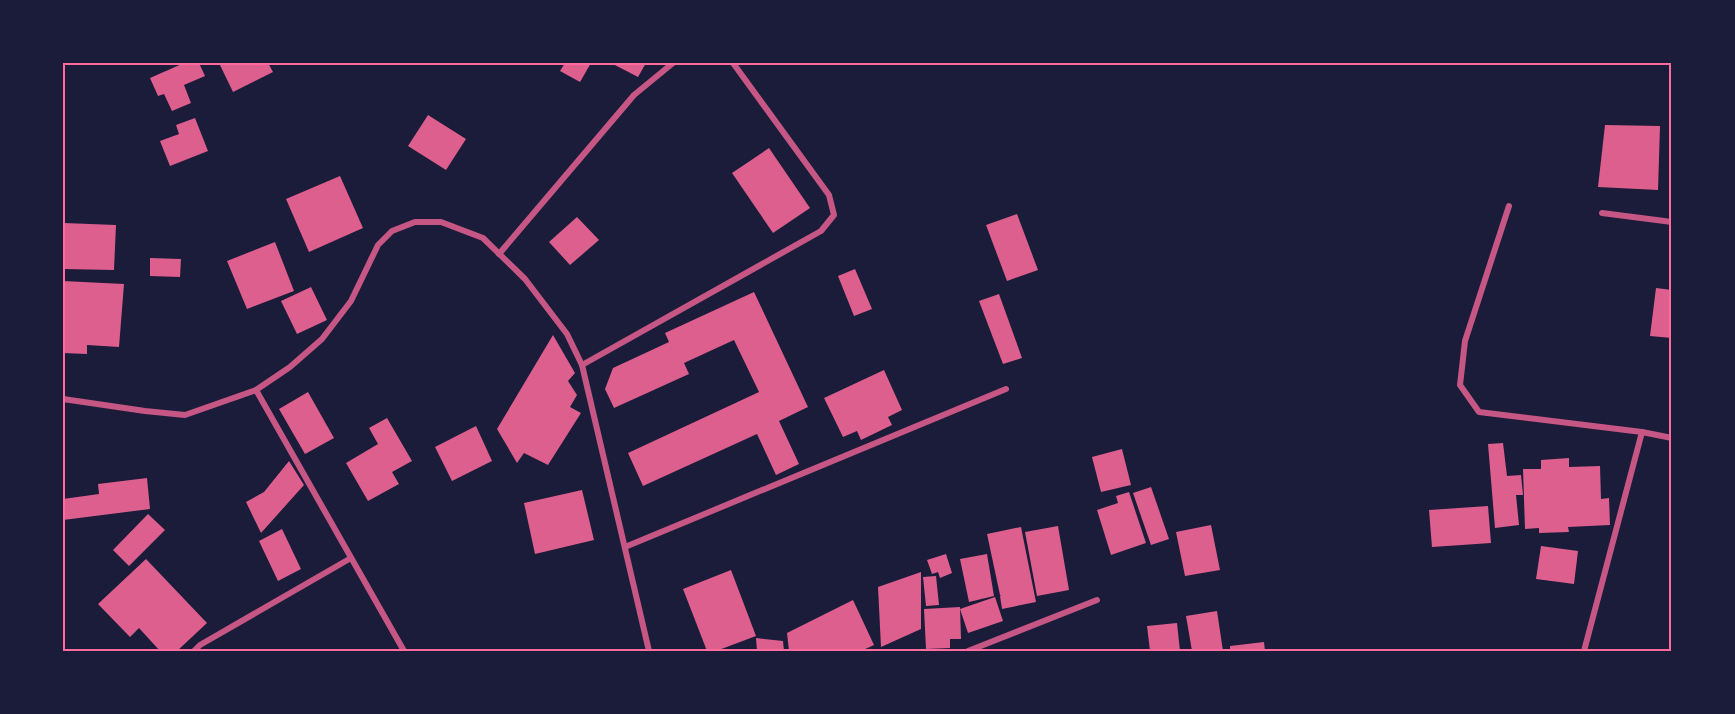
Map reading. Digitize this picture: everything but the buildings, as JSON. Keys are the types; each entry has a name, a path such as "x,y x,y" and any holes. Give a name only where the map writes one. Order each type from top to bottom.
{"street":[{"path":"499,254 634,95 673,63"},
{"path":"582,365 820,231 834,215 829,195 733,63"},
{"path":"1509,206 1465,341 1460,385 1479,412 1642,432 1672,438"},
{"path":"1602,213 1672,222"},
{"path":"63,399 185,415 256,390 290,367 322,339 351,301 378,245 392,231 415,222 441,222 483,238 525,279 567,334 582,365 649,651"},
{"path":"625,547 1006,389"},
{"path":"256,390 404,651"},
{"path":"1584,651 1642,432"},
{"path":"194,651 200,645 351,558"},
{"path":"968,651 1097,600"}]}
